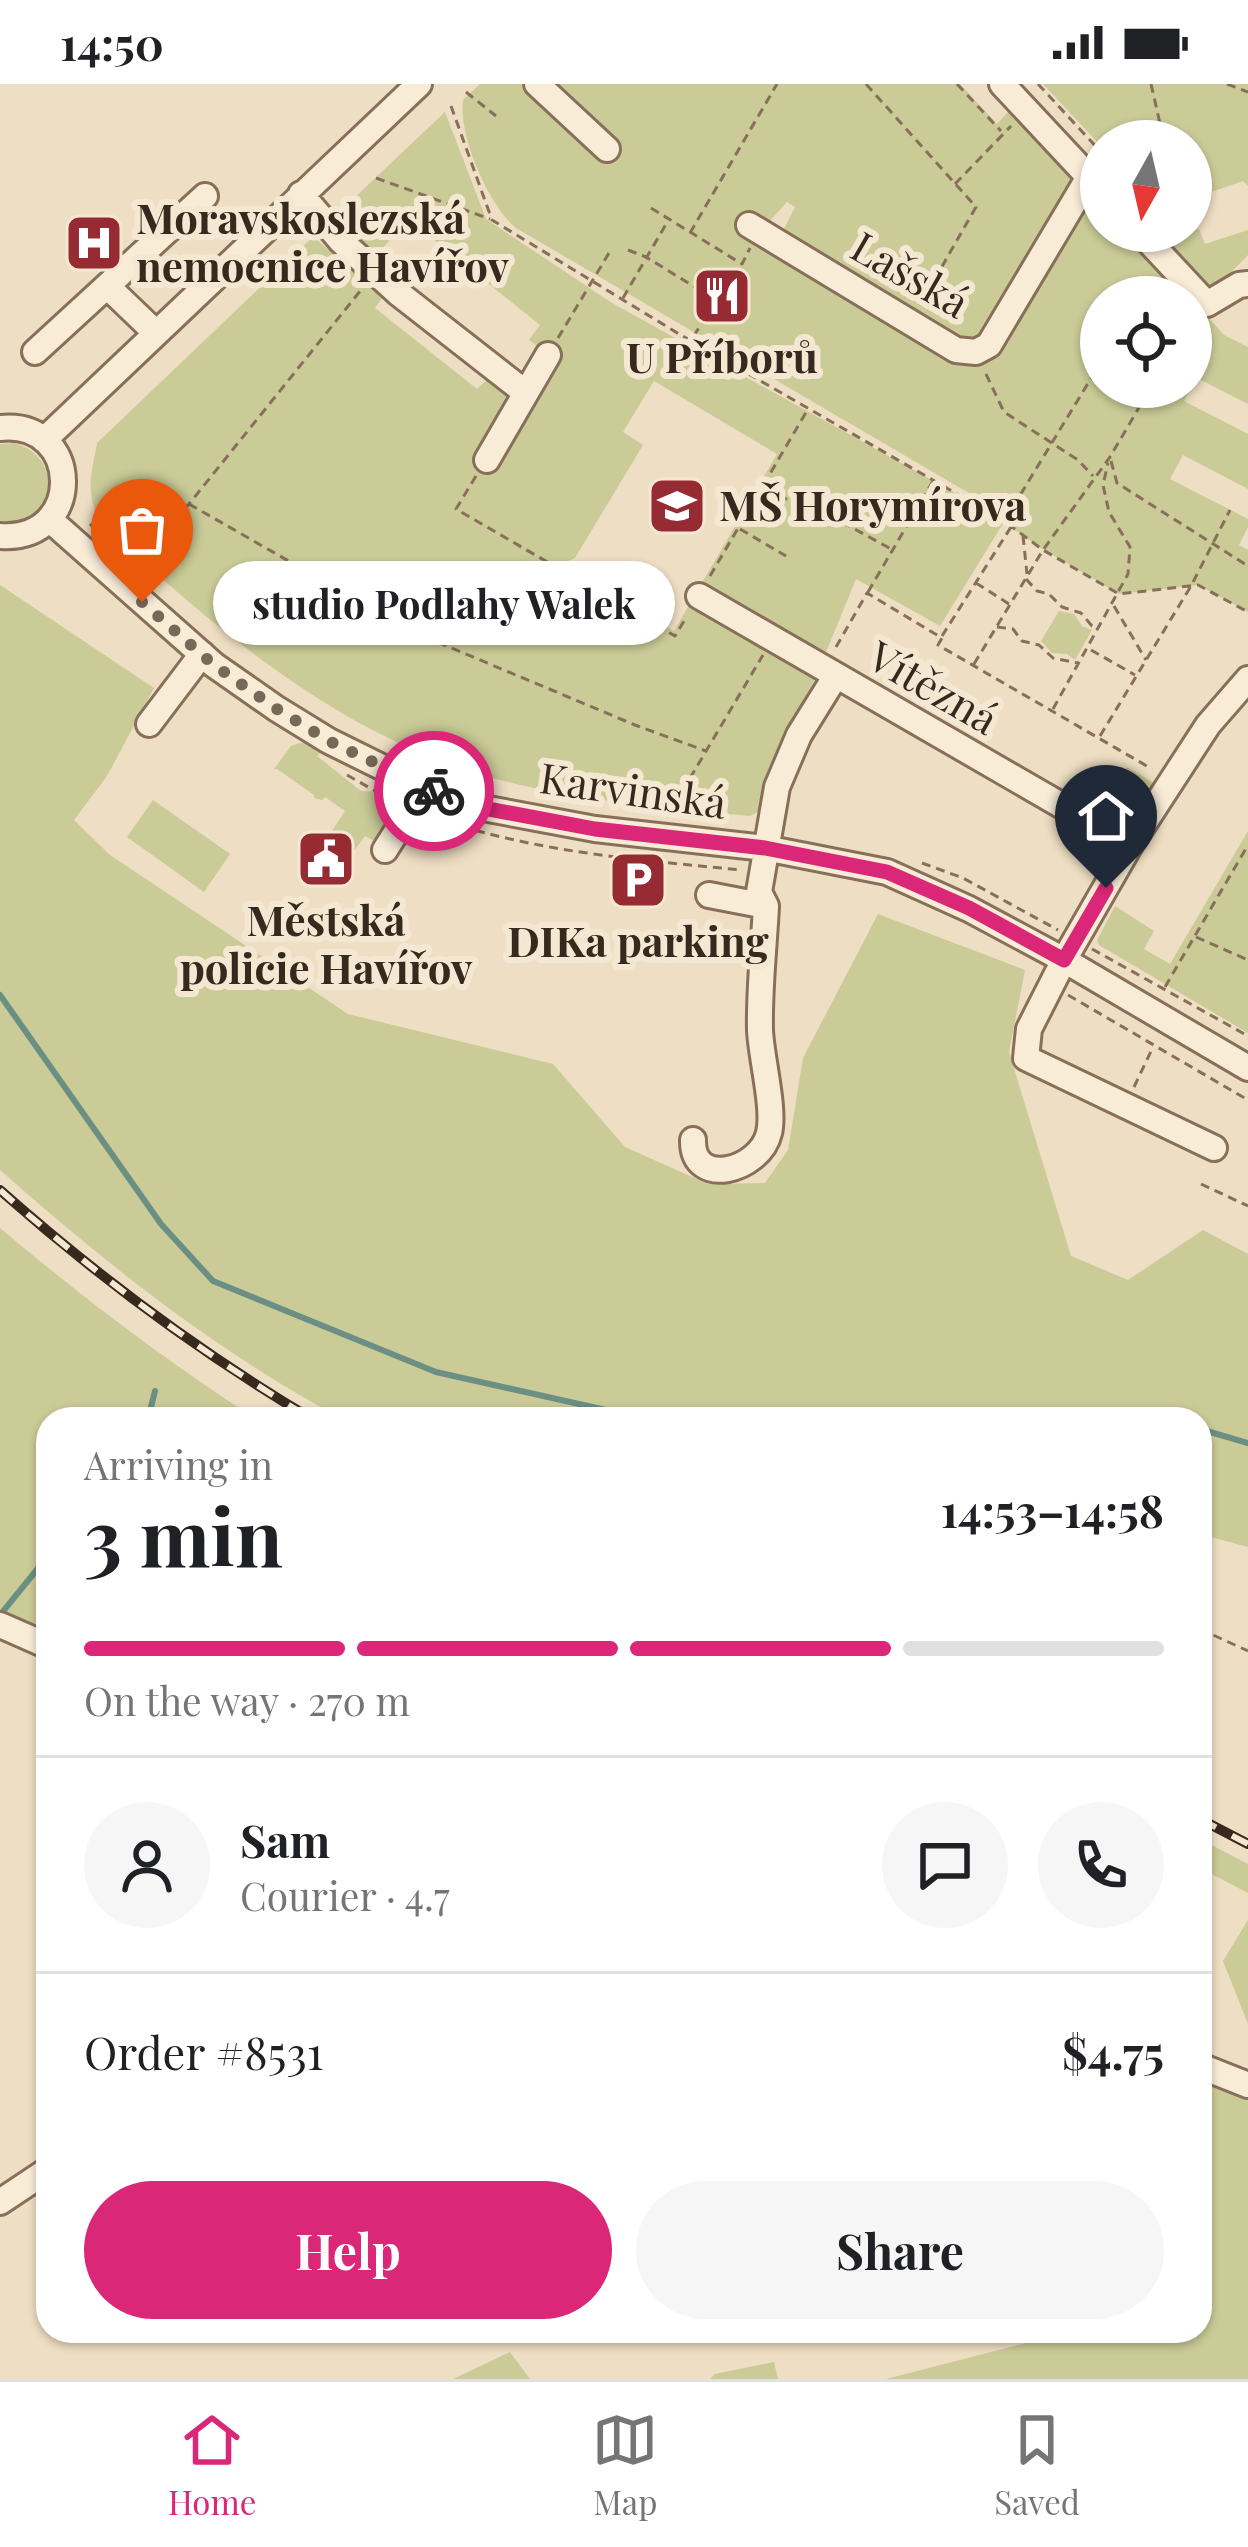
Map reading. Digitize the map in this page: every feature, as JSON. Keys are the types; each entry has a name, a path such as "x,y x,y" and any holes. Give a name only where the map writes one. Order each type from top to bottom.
{"street":[{"path":"44,440 419,84"},
{"path":"537,84 607,149"},
{"path":"1002,84 1080,167"},
{"path":"302,194 341,241 526,393"},
{"path":"35,352 206,196"},
{"name":"Lašská","path":"754,228 956,350 976,352 989,345 1080,206"},
{"path":"1212,301 1248,284"},
{"path":"106,286 155,332"},
{"path":"487,460 548,355"},
{"path":"0,428 22,429 44,440 58,457 64,478 61,501 49,519 29,533 0,536"},
{"name":"Karvinská","path":"49,519 202,654 277,709 424,788 483,808 595,829 765,848 887,872 1070,950 1248,1068"},
{"name":"Vítězná","path":"699,596 1130,845"},
{"path":"149,724 202,654"},
{"path":"693,1140 698,1161 712,1169 735,1169 757,1157 770,1132 760,1030 766,906 759,892 777,787 829,673"},
{"path":"1214,1148 1026,1058 1029,1029 1130,845 1208,725 1248,679"},
{"path":"385,850 424,788"},
{"path":"709,895 766,906"},
{"path":"2,1626 36,1641"},
{"path":"1212,2071 1248,2085"},
{"path":"0,2202 36,2178"}],"path":[{"path":"690,233 777,84"},
{"path":"866,84 976,207 910,322"},
{"path":"957,84 1004,134"},
{"path":"1038,84 1080,129"},
{"path":"1151,84 1159,120"},
{"path":"1227,84 1248,92"},
{"path":"466,92 496,116"},
{"path":"451,106 492,220"},
{"path":"954,185 1026,110"},
{"path":"376,178 492,220 1119,593 1198,585 1248,612"},
{"path":"651,208 742,264 754,228"},
{"path":"622,299 669,219"},
{"path":"548,355 611,248"},
{"path":"628,250 716,299 691,341"},
{"path":"132,565 189,504 376,272"},
{"path":"976,352 1004,412 1078,460 1094,477"},
{"path":"1004,521 1080,398"},
{"path":"974,665 1043,550 1139,408"},
{"path":"487,460 457,508 675,636 808,409"},
{"path":"1110,457 1117,483 1248,566"},
{"path":"1052,711 1128,574 1130,547 1109,512 1103,485 1110,457"},
{"path":"829,673 868,593 933,481"},
{"path":"763,486 811,513"},
{"path":"189,504 411,631 706,751"},
{"path":"1099,738 1192,586 1230,510"},
{"path":"842,522 892,550"},
{"path":"93,524 108,543"},
{"path":"1011,526 938,645 1172,780"},
{"path":"738,529 786,556"},
{"path":"1023,535 1026,578 1036,591 1049,594 1062,607 1100,627"},
{"path":"976,583 1010,604"},
{"path":"868,593 941,638"},
{"path":"1113,604 1146,660"},
{"path":"997,627 1012,629 1022,641 1039,644 1053,658 1079,663"},
{"path":"666,818 772,639"},
{"path":"1088,648 1137,676"},
{"path":"1164,989 1248,845"},
{"path":"909,858 963,878 1070,950 1164,989 1248,1036"},
{"path":"1195,936 1248,960"},
{"path":"1052,985 1248,1100"},
{"path":"1126,1106 1154,1045"},
{"path":"1201,1184 1248,1206"},
{"path":"1212,1634 1248,1651"}],"green space":[{"path":"480,84 960,84 997,124 1008,112 1017,111 1071,172 1072,186 985,338 963,344 782,233 795,207 787,202 768,223 747,230 974,365 988,360 1080,208 1080,252 1150,252 1172,276 1080,276 1080,408 1198,408 1248,434 1248,489 1183,455 1170,479 1248,519 1239,545 1248,550 1248,612 1198,585 1119,594 1004,522 940,626 856,579 815,679 776,751 758,812 750,816 579,796 479,774 391,739 310,693 234,638 110,532 91,496 97,443 313,237 385,294 375,308 477,389 489,378 530,405 557,361 529,340 540,325 408,219 374,258 332,219 445,112 486,219 612,303 1004,520 1003,513 516,228 496,204 478,169 463,100","holes":["654,381 777,454 674,631 561,564 575,558 643,445 623,432"]},
{"path":"1043,84 1248,84 1248,186 1243,181 1212,192 1212,120 1080,124"},
{"path":"1248,230 1248,255 1212,292 1212,276 1186,276 1165,253 1212,252 1212,242"},
{"path":"1212,322 1224,335 1248,347 1248,404 1212,386"},
{"path":"14,443 42,463 48,491 33,516 0,524 0,444"},
{"path":"0,585 154,688 107,776 74,820 110,855 348,1014 553,1064 625,1147 708,1184 765,1183 788,1150 803,1058 878,914 1025,970 1009,1052 1071,1256 1128,1280 1203,1230 1248,1254 1248,1547 1212,1537 1212,1407 322,1407 207,1336 80,1239 0,1170"},
{"path":"1059,611 1074,614 1082,626 1092,630 1075,660 1052,653 1041,641"},
{"path":"311,743 322,751 317,756 361,791 403,793 403,809 380,844 365,836 348,859 329,846 332,840 328,837 345,811 325,797 314,798 274,769 291,746"},
{"path":"1127,767 1164,789 1128,840 1094,823"},
{"path":"153,800 230,854 204,892 127,837"},
{"path":"1248,831 1248,1033 1097,940 1115,906 1154,931 1144,949 1170,964"},
{"path":"0,1228 125,1328 238,1407 36,1407 36,1632 0,1617"},
{"path":"1212,1845 1248,1864 1248,1893 1212,1874"},
{"path":"1248,1920 1248,2024 1223,1961"},
{"path":"1212,2080 1248,2094 1248,2379 886,2379 1026,2343 1212,2343"},
{"path":"510,2352 530,2379 453,2379"},
{"path":"774,2362 778,2379 710,2379 715,2374"}],"waterway":[{"path":"0,995 161,1224 213,1281 436,1372 592,1407"},
{"path":"151,1407 155,1391"},
{"path":"1212,1432 1248,1443"},
{"path":"0,1615 36,1571"}],"railway":[{"path":"0,1190 151,1312 293,1407"},
{"path":"1212,1825 1248,1844"}],"way so far":[{"path":"142,602 214,665 277,709 329,741 434,791"}],"place":[{"name":"Moravskoslezská nemocnice Havířov","path":"94,243"},
{"name":"U Příborů","path":"722,296"},
{"name":"MŠ Horymírova","path":"677,506"},
{"name":"studio Podlahy Walek","path":"142,602"},
{"name":"Městská policie Havířov","path":"326,859"},
{"name":"DIKa parking","path":"638,880"}],"route":[{"path":"434,791 483,808 595,829 765,848 887,872 969,908 1064,960 1106,888"}]}
